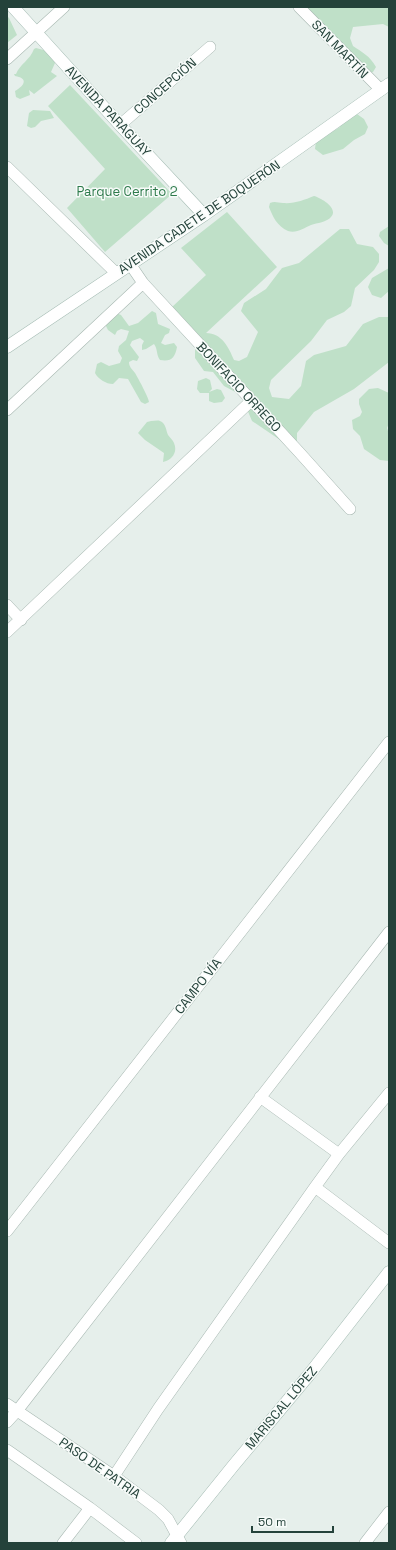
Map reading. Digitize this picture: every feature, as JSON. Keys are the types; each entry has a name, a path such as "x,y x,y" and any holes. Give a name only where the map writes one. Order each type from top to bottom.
{"street":[{"name":"AVENIDA PARAGUAY","path":"13,7 120,126 204,215"},
{"path":"7,59 64,7"},
{"name":"SAN MARTÍN","path":"299,7 385,87"},
{"name":"CONCEPCIÓN","path":"120,126 210,47"},
{"name":"AVENIDA CADETE DE BOQUERÓN","path":"7,347 204,215 385,87"},
{"path":"7,167 116,273"},
{"name":"BONIFACIO ORREGO","path":"130,264 143,283 350,509"},
{"path":"7,410 143,283"},
{"path":"7,632 251,401"},
{"path":"7,605 21,620"},
{"name":"CAMPO VÍA","path":"7,1231 389,742"},
{"path":"7,1422 389,932"},
{"path":"114,1476 162,1403 315,1187 339,1154 389,1093"},
{"path":"260,1097 339,1154"},
{"path":"315,1187 389,1243"},
{"name":"MARISCAL LÓPEZ","path":"176,1541 389,1272"},
{"name":"PASO DE PATRIA","path":"7,1404 114,1476 159,1510 168,1519 176,1541"},
{"path":"7,1450 90,1508 136,1543"},
{"path":"63,1543 90,1508"},
{"path":"365,1543 389,1512"}],"green space":[{"path":"300,7 389,7 389,27 383,24 353,27 350,38 353,46 374,63 376,67 373,72 369,73"},
{"path":"7,16 17,35 7,43"},
{"path":"36,48 51,52 55,63 51,72 57,76 34,94 29,90 30,95 20,99 16,97 15,91 23,85 24,80 15,76 14,74 16,74"},
{"name":"Parque Cerrito 2","path":"70,85 172,194 105,252 67,208 105,169 48,106"},
{"path":"33,110 50,111 54,118 41,121 35,127 31,128 27,126 29,113"},
{"path":"357,114 364,119 368,127 365,134 354,140 343,149 323,155 315,149 316,141 318,139 340,127 341,121"},
{"path":"314,196 328,204 333,210 333,214 327,220 297,231 291,232 281,227 274,218 269,207 270,203 272,202 291,203"},
{"path":"227,212 277,267 206,333 221,338 234,360 239,361 247,357 258,332 241,311 244,303 266,289 282,268 299,263 340,229 349,229 357,244 373,247 379,254 379,262 374,270 355,288 351,306 344,312 327,320 311,341 271,380 269,388 272,397 289,399 301,386 306,361 314,355 346,346 363,324 379,317 389,317 389,362 354,389 314,412 297,433 297,442 289,446 252,421 241,395 224,386 213,372 204,371 195,358 195,341 171,308 206,275 181,248"},
{"path":"389,226 389,246 384,243 379,236 380,232"},
{"path":"389,268 389,291 381,298 372,295 368,287 372,278"},
{"path":"152,311 156,313 158,324 170,329 169,333 165,335 161,343 165,345 174,343 177,347 174,356 170,360 160,360 154,344 142,350 144,341 140,338 132,341 130,345 139,357 137,361 133,360 129,362 129,364 147,396 149,402 145,404 141,402 128,379 119,378 113,384 110,384 100,379 95,373 97,364 101,362 109,366 120,363 122,358 118,351 119,346 126,340 129,331 121,329 117,331 115,335 108,330 104,322 116,313 121,315 129,326 138,323"},
{"path":"206,378 210,380 212,389 209,392 217,389 221,390 225,398 222,402 214,403 209,401 209,393 200,393 197,389 198,381"},
{"path":"378,388 389,393 389,423 387,428 389,434 389,461 380,460 364,449 360,436 353,429 352,420 360,416 362,412 359,399 369,389"},
{"path":"147,422 162,422 165,425 168,435 175,446 175,452 173,455 163,462 164,453 145,440 138,433"}]}
